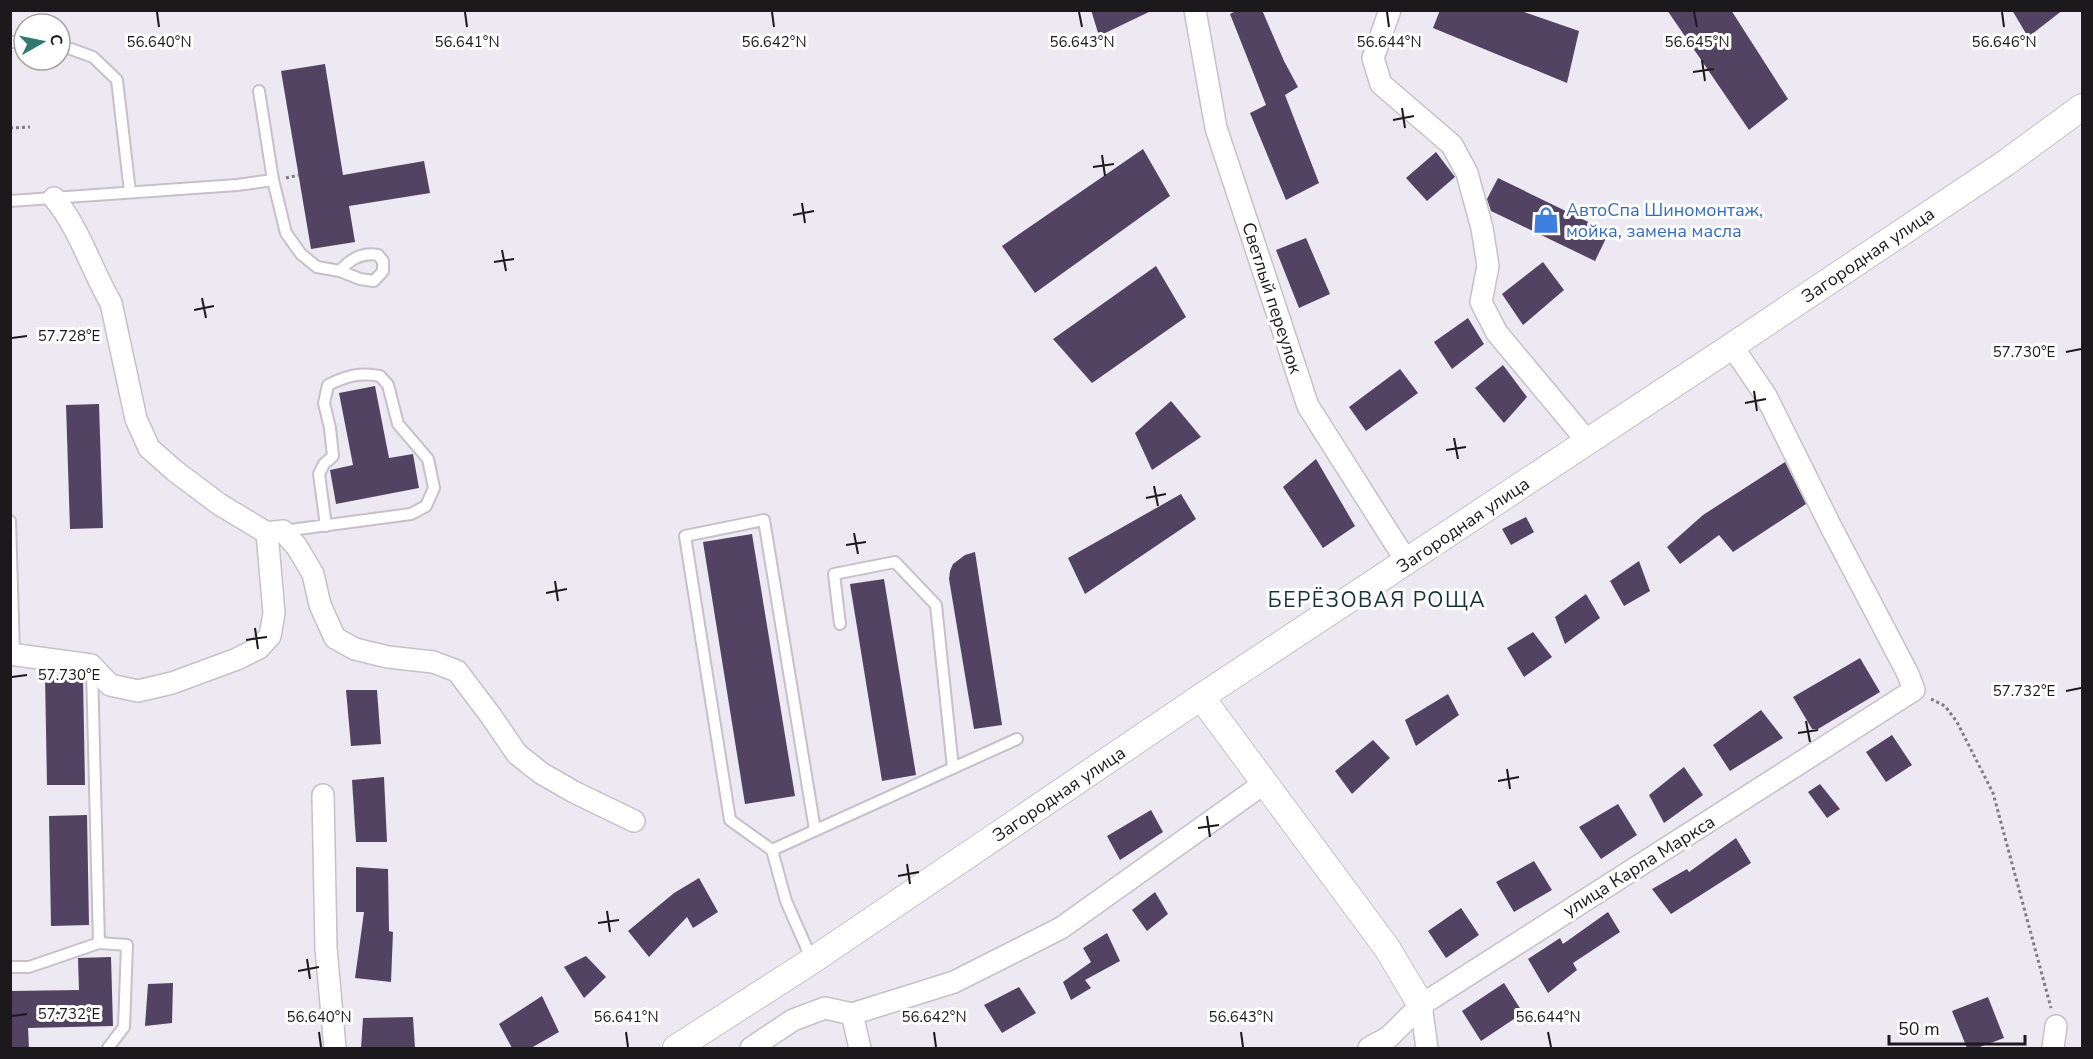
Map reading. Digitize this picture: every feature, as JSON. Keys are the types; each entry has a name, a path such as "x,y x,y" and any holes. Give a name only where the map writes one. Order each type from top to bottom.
{"street":[{"name":"Светлый переулок","path":"1195,10 1216,128 1308,406 1407,562"},
{"path":"1390,10 1373,58 1381,84 1452,145 1467,173 1482,228 1488,266 1481,302 1497,333 1588,442"},
{"name":"Загородная улица","path":"676,1048 813,960 1201,697 2007,162 2082,107"},
{"path":"54,198 62,207 76,232 111,303 136,419 149,448 219,504 275,532 297,547 313,574 320,605 335,638 355,649 388,657 434,662 457,671 517,754 541,773 574,792 634,821"},
{"path":"1732,346 1766,396 1908,674 1914,690"},
{"path":"12,654 92,665 110,685 138,691 172,683 237,659 260,648 270,636 274,614 275,532"},
{"name":"улица Карла Маркса","path":"1369,1048 1389,1037 1421,1005 1914,690"},
{"path":"1201,697 1387,948 1421,1005 1427,1048"},
{"path":"752,1048 793,1020 825,1008 852,1014 954,982 1061,928 1266,782"},
{"path":"323,795 326,948 335,1048"},
{"path":"852,1014 860,1048"},
{"path":"778,1048 793,1020"},
{"path":"2053,1048 2056,1026"}],"lane":[{"path":"72,49 93,57 117,80 130,192"},
{"path":"259,91 273,180 286,233 301,254 317,267 340,271"},
{"path":"10,201 237,185 273,180"},
{"path":"275,532 411,514 426,506 434,488 428,459 399,424 388,385 380,376 366,374 345,377 328,385 324,403 333,456 324,464 319,474 326,525"},
{"path":"813,960 786,901 772,850 730,820 686,536 764,520 815,830"},
{"path":"10,521 12,654"},
{"path":"840,624 834,574 895,562 936,605 953,768"},
{"path":"92,665 99,943"},
{"path":"772,850 1017,739"},
{"path":"10,967 28,967 99,943 127,945 124,1027 108,1048"}],"path":[{"path":"10,128 30,127"},
{"path":"1914,690 1945,706 1957,722 1993,793 2056,1026"}],"building":[{"path":"1091,10 1153,10 1099,36"},
{"path":"1238,10 1262,10 1298,87 1285,95 1319,183 1286,200 1250,113 1266,105 1230,14"},
{"path":"1440,10 1518,10 1579,31 1567,83 1433,28"},
{"path":"1667,10 1731,10 1788,99 1749,130"},
{"path":"2012,10 2063,10 2028,37"},
{"path":"325,64 343,175 424,161 430,193 349,206 355,242 311,249 281,71"},
{"path":"1143,149 1170,196 1035,293 1002,246"},
{"path":"1436,152 1455,177 1427,201 1406,178"},
{"name":"АвтоСпа Шиномонтаж, мойка, замена масла","path":"1498,178 1609,232 1595,261 1491,211 1487,199"},
{"path":"1306,238 1330,294 1299,308 1276,250"},
{"path":"1543,262 1564,290 1523,325 1502,294"},
{"path":"1156,266 1186,317 1092,383 1053,339"},
{"path":"1468,318 1484,344 1452,369 1434,342"},
{"path":"1503,365 1527,397 1504,423 1475,388"},
{"path":"1400,369 1418,393 1366,431 1349,407"},
{"path":"375,386 389,458 413,454 419,488 336,504 330,470 353,465 339,393"},
{"path":"1171,401 1201,437 1152,470 1135,433"},
{"path":"99,404 103,528 70,529 66,405"},
{"path":"1316,459 1355,526 1323,548 1283,487"},
{"path":"1785,462 1806,504 1733,552 1719,535 1680,564 1667,547 1703,515"},
{"path":"1181,494 1196,519 1085,594 1068,558"},
{"path":"1526,517 1534,532 1511,545 1502,529"},
{"path":"752,534 795,796 745,804 703,542"},
{"path":"975,552 1002,725 974,729 949,579 953,564 965,555"},
{"path":"1639,561 1650,591 1624,606 1610,581"},
{"path":"884,579 916,775 882,781 850,584"},
{"path":"1586,594 1600,618 1565,644 1555,617"},
{"path":"1533,632 1552,657 1524,677 1507,648"},
{"path":"1860,658 1880,692 1818,729 1812,729 1793,697"},
{"path":"45,675 83,677 85,785 47,785"},
{"path":"346,690 377,690 381,744 351,746"},
{"path":"1448,694 1459,715 1416,746 1405,720"},
{"path":"1761,710 1783,738 1730,771 1713,745"},
{"path":"1892,735 1912,765 1886,782 1866,752"},
{"path":"1373,740 1390,758 1352,794 1335,771"},
{"path":"1684,767 1703,795 1664,823 1649,795"},
{"path":"384,777 387,842 356,842 352,780"},
{"path":"1820,784 1840,809 1827,818 1808,792"},
{"path":"1618,804 1637,835 1601,859 1579,827"},
{"path":"1151,810 1163,832 1120,860 1107,836"},
{"path":"87,815 89,925 51,926 49,816"},
{"path":"1736,838 1751,863 1671,914 1652,889 1687,869 1689,872"},
{"path":"1534,861 1552,890 1514,912 1496,882"},
{"path":"356,867 388,869 389,931 393,932 391,982 355,978 364,912 356,912"},
{"path":"699,878 718,912 693,928 687,917 649,957 628,931 674,893"},
{"path":"1155,892 1168,914 1147,931 1132,910"},
{"path":"1461,908 1479,935 1446,958 1428,931"},
{"path":"1608,912 1620,932 1573,963 1577,970 1548,993 1528,959 1560,938 1563,944"},
{"path":"1107,933 1120,961 1085,980 1091,988 1071,1000 1063,982 1091,962 1083,948"},
{"path":"586,956 606,977 584,998 564,967"},
{"path":"111,957 113,1026 28,1028 29,1048 10,1048 10,991 79,990 78,958"},
{"path":"173,983 172,1023 145,1026 148,984"},
{"path":"1504,983 1523,1013 1481,1041 1462,1011"},
{"path":"1019,987 1036,1013 1002,1033 984,1005"},
{"path":"542,996 559,1032 531,1048 512,1048 499,1024"},
{"path":"1988,997 2004,1038 1977,1048 1967,1048 1952,1011"},
{"path":"413,1017 415,1048 361,1048 363,1018"}],"place":[{"name":"АвтоСпа Шиномонтаж, мойка, замена масла","path":"1546,220"}],"district":[{"name":"БЕРЁЗОВАЯ РОЩА","path":"1377,600"}]}
